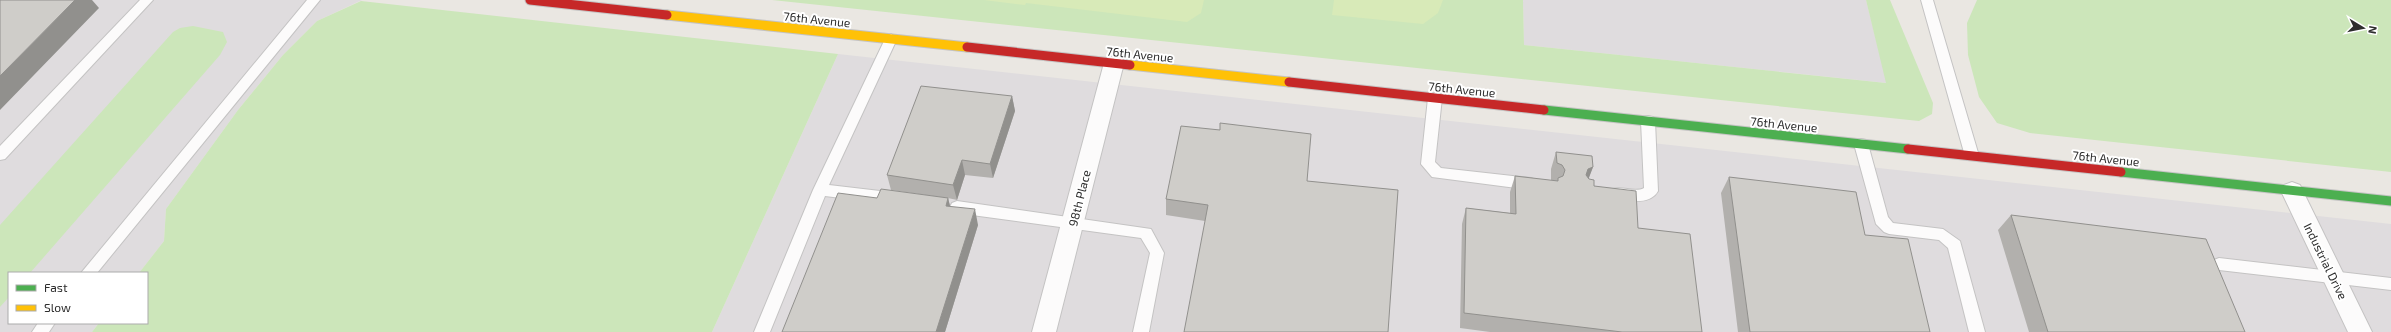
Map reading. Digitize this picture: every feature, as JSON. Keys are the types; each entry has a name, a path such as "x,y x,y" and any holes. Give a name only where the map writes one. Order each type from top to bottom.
{"street":[{"name":"76th Avenue","path":"530,0 2391,201"},
{"name":"98th Place","path":"1044,332 1114,63"},
{"name":"Industrial Drive","path":"2292,191 2360,332"}],"lane":[{"path":"0,155 147,0"},
{"path":"89,272 314,0"},
{"path":"1927,0 1972,156"},
{"path":"762,332 820,190 891,39"},
{"path":"1435,98 1428,164 1437,173 1543,186"},
{"path":"1604,192 1642,196 1652,191 1648,121"},
{"path":"1861,144 1882,220 1889,228 1943,235 1955,245 1977,332"},
{"path":"820,190 910,201"},
{"path":"941,205 1146,233 1157,253 1141,332"},
{"path":"2219,264 2391,284"},
{"path":"40,332 46,324"}],"shaded area":[{"path":"0,0 362,0 317,21 283,55 238,110 166,209 164,241 140,272 8,272 8,324 98,324 92,332 0,332"},
{"path":"1523,0 1866,0 1887,83 1524,45"},
{"path":"838,54 2391,224 2391,332 712,332"}],"green space":[{"path":"772,0 1523,0 1524,45 1886,83 1866,0 1890,0 1933,103 1932,114 1919,121"},
{"path":"984,0 1204,0 1201,13 1187,22 1026,3 1025,5"},
{"path":"1334,0 1443,0 1438,13 1423,24 1332,15"},
{"path":"1977,0 2391,0 2391,172 2030,133 1997,123 1979,97 1968,55 1967,23"},
{"path":"361,1 838,54 712,332 92,332 98,324 148,324 148,272 140,272 164,241 166,209 238,110 283,55 317,21"},
{"path":"193,26 223,32 227,42 220,55 31,272 8,272 8,298 0,307 0,225 173,32 180,28"}],"building":[{"path":"0,0 75,0 0,76"},
{"path":"921,86 1012,96 990,164 962,160 953,185 887,175"},
{"path":"1220,123 1311,134 1307,181 1398,190 1388,332 1184,332 1208,205 1166,199 1181,126 1220,130"},
{"path":"1556,152 1592,156 1593,167 1588,169 1586,175 1589,179 1594,180 1594,186 1636,191 1638,228 1690,234 1702,332 1622,332 1464,313 1466,208 1516,214 1515,176 1558,181 1558,178 1563,176 1565,170 1562,165 1557,163"},
{"path":"1729,177 1856,192 1865,235 1908,239 1930,332 1750,332"},
{"path":"881,189 948,198 946,206 975,209 936,332 782,332 838,193 877,198"},
{"path":"2011,215 2206,239 2245,332 2048,332"}],"traffic: fast":[{"path":"1544,110 1908,149"},
{"path":"2121,172 2391,201"}],"traffic: slow":[{"path":"667,15 967,47"},
{"path":"1130,65 1289,82"}],"traffic: jam":[{"path":"530,0 667,15"},
{"path":"967,47 1130,65"},
{"path":"1289,82 1544,110"},
{"path":"1908,149 2121,172"}]}
